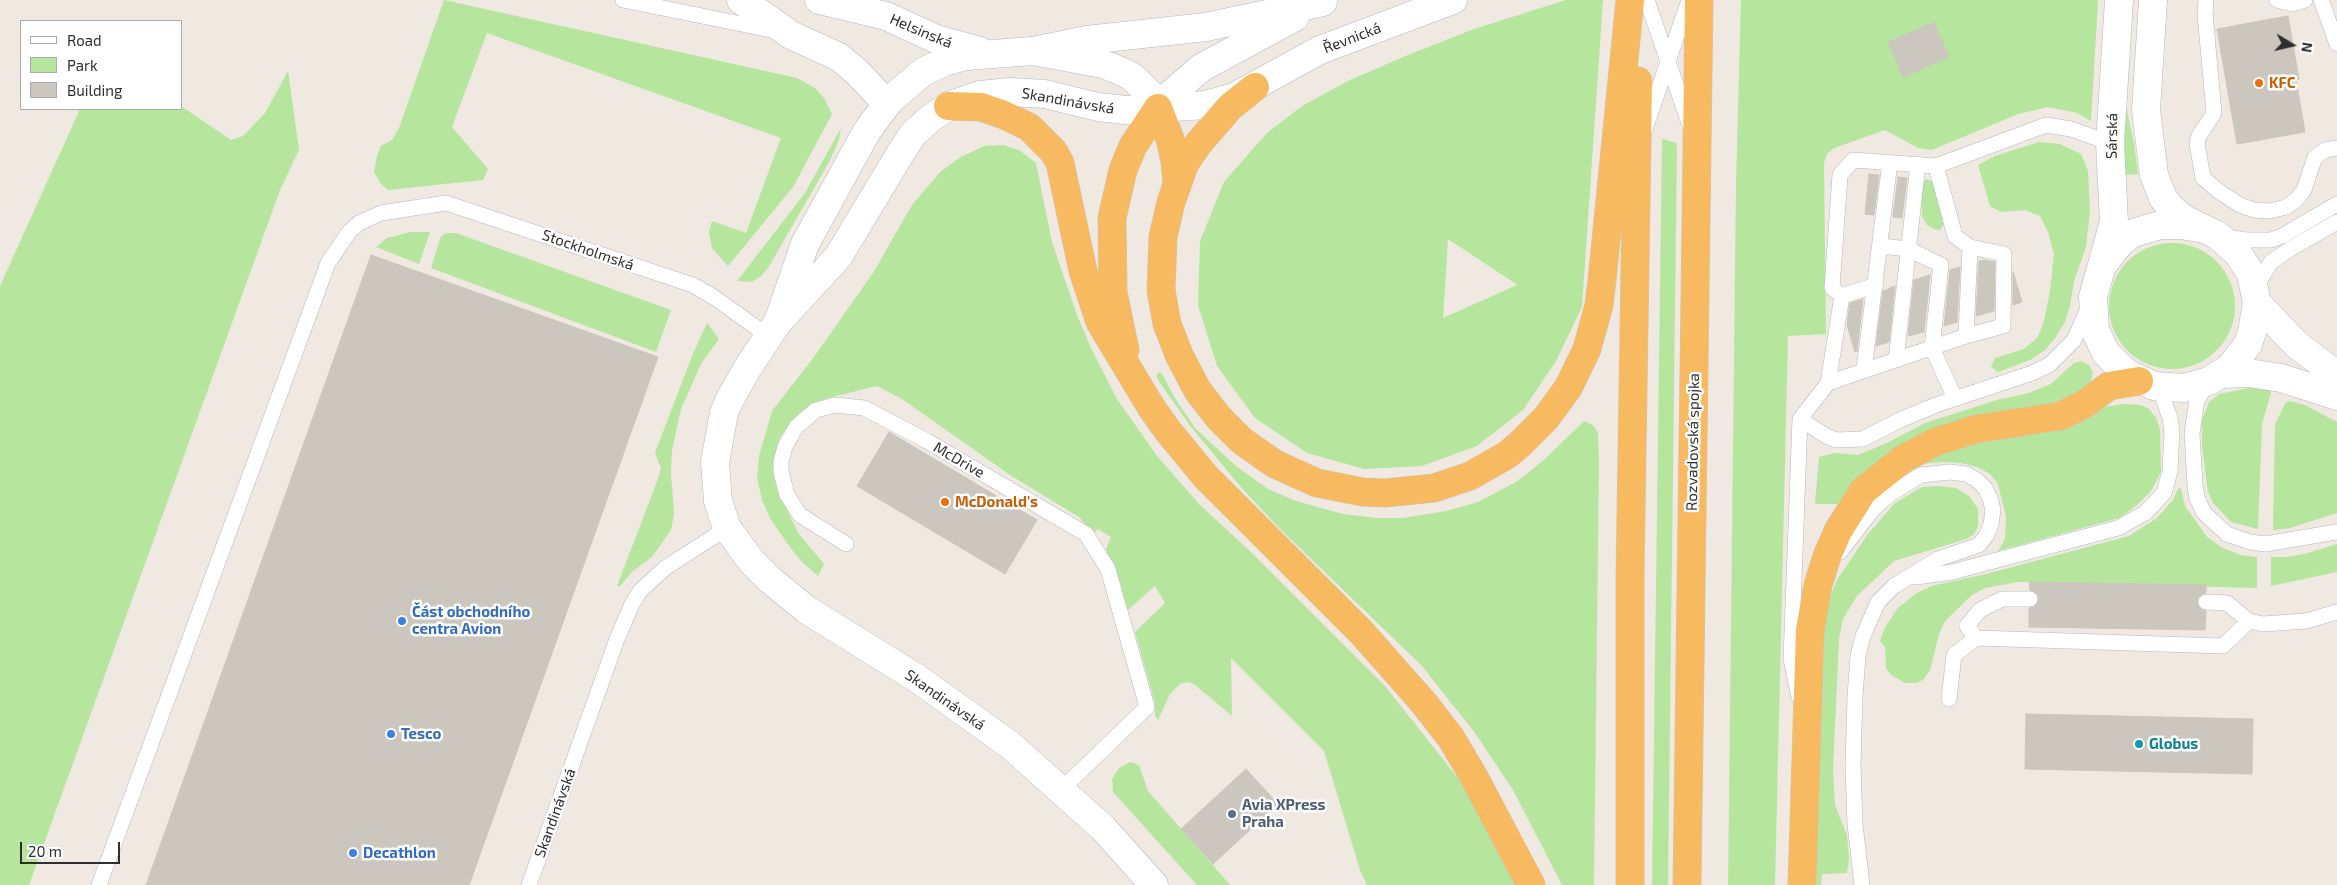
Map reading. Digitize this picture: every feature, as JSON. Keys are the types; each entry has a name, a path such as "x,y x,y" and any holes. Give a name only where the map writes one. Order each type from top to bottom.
{"highway":[{"path":"1255,87 1230,107 1212,125 1185,163 1177,183 1163,236 1160,272 1163,307 1167,324 1188,374 1219,418 1256,451 1275,464 1317,483 1385,494 1409,492 1452,483 1470,476 1507,455 1533,432 1568,388 1586,349 1598,305 1602,280 1630,0"},
{"path":"1630,885 1630,576 1638,0"},
{"name":"Rozvadovská spojka","path":"1687,885 1699,0"},
{"path":"948,106 981,107 1004,114 1029,127 1054,152 1064,176 1074,231 1090,296 1100,322 1164,425 1206,477 1362,633 1423,702 1451,738 1474,777 1531,885"},
{"path":"1158,108 1170,139 1177,183"},
{"path":"1128,367 1114,292 1112,218 1123,170 1133,146 1158,108"},
{"path":"1802,885 1808,656 1814,607 1827,556 1849,511 1863,491 1903,458 1936,442 1965,432 2060,416 2083,405 2109,386 2147,384"}],"street":[{"path":"741,0 791,34 839,57 857,72 887,104"},
{"name":"Helsinská","path":"819,0 886,16 951,44 994,52"},
{"name":"Řevnická","path":"1158,108 1206,105 1234,98 1255,87 1276,72 1320,50 1453,0"},
{"name":"Sárská","path":"2119,0 2110,143 2114,222 2092,297 2094,330 2099,342 2116,364 2147,384"},
{"name":"Sárská","path":"2153,0 2146,110 2154,175 2163,198 2172,209 2184,218 2211,232 2237,252 2251,274 2256,296 2297,344 2337,375"},
{"path":"1033,51 1087,40 1206,27 1327,1"},
{"path":"1158,108 1201,68 1327,1"},
{"name":"Skandinávská","path":"773,329 805,244 867,132 887,104 923,72 944,62 994,52 1033,51 1104,64 1131,76 1151,95 1158,108 1125,110 1098,107 1046,94 1010,92 980,95 948,106 931,118 913,134 838,257 773,329 730,399 720,428 715,462 715,482 718,501 727,528 752,562 807,610 918,679 1010,745 1062,789 1103,828 1154,885"},
{"name":"Sárská","path":"2101,270 2111,253 2131,234 2161,225 2181,225 2211,232"},
{"path":"2215,378 2230,368 2248,344 2252,332 2256,296"},
{"path":"2147,384 2184,388 2215,378 2249,373 2281,378 2337,396"}],"lane":[{"path":"623,0 791,34"},
{"path":"1647,0 1697,145"},
{"path":"1637,150 1689,0"},
{"path":"2206,0 2205,14 2214,112 2199,136 2197,143 2203,178 2221,193 2240,205 2254,210 2270,211 2286,207 2296,200 2304,190 2315,157 2325,150 2337,148"},
{"path":"2277,0 2292,4 2305,0"},
{"path":"2321,0 2337,44"},
{"path":"1842,296 1832,288 1840,175 1853,160 1936,166 2046,125 2071,129 2110,143"},
{"path":"1864,370 1890,162"},
{"path":"1896,360 1918,164"},
{"path":"1828,383 1966,336 2003,326 2004,254 1970,247 1955,236 1936,166"},
{"name":"Stockholmská","path":"99,885 328,262 349,232 359,223 381,213 446,202 692,285 773,329"},
{"path":"2211,232 2246,240 2271,240 2282,236 2337,204"},
{"path":"2256,296 2271,262 2337,222"},
{"path":"1881,246 1908,249 1941,265 1932,348 1955,398"},
{"path":"1966,336 1970,247"},
{"path":"1842,296 1876,285"},
{"path":"1806,730 1791,659 1800,419 1828,383 1842,296"},
{"path":"1800,419 1836,440 1863,439 1900,420 1955,398 2032,374 2049,365 2074,340 2083,324 2092,297"},
{"path":"2215,378 2197,400 2192,434 2195,485 2197,498 2204,513 2227,534 2250,542 2265,544 2337,532"},
{"path":"1905,580 1927,574 1952,572 2118,528 2145,514 2164,493 2170,472 2172,431 2163,398 2147,384"},
{"name":"McDrive","path":"846,544 800,515 787,495 781,472 781,462 785,447 796,427 816,410 835,405 864,408 927,441 1086,534 1108,569 1147,707 1122,729 1062,789"},
{"path":"1814,607 1844,545 1874,508 1890,494 1921,475 1936,472 1966,474 1977,480 1985,488 1993,510 1991,524 1986,536 1979,545 1938,559 1894,586 1878,602 1863,636 1858,656 1855,696 1854,786 1855,824 1862,885"},
{"name":"Skandinávská","path":"529,885 625,618 640,591 665,568 727,528"},
{"path":"1976,638 1968,626 1980,610 2002,598 2030,598"},
{"path":"2206,602 2226,603 2249,621 2263,624 2306,621 2337,612"},
{"path":"1949,699 1954,655 1976,638 2223,646 2249,621"}],"green space":[{"path":"444,0 797,78 815,88 824,98 832,114 793,187 728,266 712,248 709,232 712,221 746,233 781,138 487,33 452,127 488,169 483,180 388,190 381,184 374,172 377,156 381,146 392,140 399,128"},
{"path":"1566,0 1603,0 1582,307 1556,361 1523,410 1477,446 1422,466 1364,469 1307,453 1255,418 1217,366 1198,305 1200,241 1224,182 1267,133 1302,106 1348,81 1474,29","holes":["1448,239 1517,285 1443,318"]},
{"path":"1741,0 2098,0 2091,121 2077,113 2048,107 2018,114 1932,150 1918,148 1885,130 1834,148 1827,154 1824,163 1826,334 1788,336 1775,885 1728,885 1736,185","holes":["1934,22 1949,57 1904,77 1888,42"]},
{"path":"288,71 299,150 280,190 29,885 0,885 0,286 80,110 182,110 182,107 231,140 243,136 265,113"},
{"path":"2125,102 2134,143 2138,174 2124,175"},
{"path":"841,128 839,140 829,162 768,268 752,282 737,281 805,193"},
{"path":"1662,139 1677,143 1668,885 1652,885"},
{"path":"2039,142 2060,144 2081,154 2088,171 2090,212 2086,247 2074,281 2065,322 2055,338 2045,350 2032,359 1998,372 1991,367 1995,358 2024,349 2038,337 2044,321 2050,291 2054,254 2048,232 2040,216 2025,210 2001,212 1990,206 1978,165 1995,156"},
{"path":"1003,145 1019,150 1036,163 1052,242 1077,315 1091,348 1117,399 1157,456 1200,505 1251,552 1385,686 1457,777 1493,836 1517,885 1367,885 1360,870 1324,751 1231,658 1232,716 1194,684 1187,682 1180,684 1170,694 1158,720 1155,716 1155,703 1135,632 1165,603 1155,586 1128,610 1106,549 1111,537 1098,529 1094,533 1079,517 1010,475 902,399 877,386 824,399 810,405 794,418 780,437 773,473 777,490 799,534 824,564 818,576 801,561 787,543 770,518 762,500 757,478 759,456 772,411 814,357 873,273 912,205 941,171 961,157 984,146"},
{"path":"1927,179 1933,182 1944,224 1940,230 1927,225 1922,216 1921,183"},
{"path":"411,232 430,232 419,264 376,247 387,238"},
{"path":"447,233 456,233 671,310 656,352 431,268 441,236"},
{"path":"2172,243 2196,248 2207,253 2217,261 2225,271 2230,282 2235,306 2230,330 2225,341 2217,351 2207,359 2196,364 2172,369 2148,364 2137,359 2127,351 2119,341 2114,330 2109,306 2114,282 2119,271 2127,261 2137,253 2148,248"},
{"path":"707,323 719,339 701,364 681,409 672,450 671,473 674,514 671,530 652,557 633,571 620,586 617,586 659,476 661,468 655,453 692,356"},
{"path":"2081,361 2089,365 2093,373 2090,385 2079,396 2023,414 1843,498 1837,504 1815,504 1819,457 1835,453 1858,455 1887,443 1925,423 1997,400 2029,393 2051,384 2074,363"},
{"path":"1159,372 1195,428 1236,466 1268,489 1296,501 1343,514 1376,518 1403,518 1446,511 1478,502 1516,482 1544,460 1584,421 1594,426 1598,433 1599,460 1594,885 1562,885 1513,790 1475,733 1422,666 1277,526 1240,486 1191,427 1160,383 1156,376"},
{"path":"2249,388 2272,389 2262,424 2258,529 2231,522 2213,503 2208,492 2202,446 2202,420 2209,402 2219,394"},
{"path":"2290,401 2305,405 2337,422 2337,513 2290,528 2273,530 2275,424 2286,402"},
{"path":"2125,404 2141,405 2149,409 2156,418 2160,429 2161,472 2151,491 2136,506 2119,518 1998,551 2005,539 2006,517 1998,484 1990,474 1977,467 1961,463 1922,464 1944,449 2102,407"},
{"path":"1940,486 1956,488 1970,497 1978,509 1978,527 1974,534 1967,539 1894,561 1857,596 1843,619 1839,639 1833,770 1835,805 1847,835 1849,859 1847,873 1822,874 1821,885 1814,885 1822,636 1829,599 1837,580 1868,534 1895,503 1922,487"},
{"path":"2181,488 2185,506 2207,537 2221,547 2240,555 2257,557 2257,588 2017,582 1985,588 1972,595 1945,621 1939,634 1930,670 1923,680 1916,683 1905,683 1891,675 1886,668 1885,647 1880,641 1885,627 1898,608 1915,594 1931,586 1986,574 2129,536 2157,518 2173,500 2178,489"},
{"path":"2337,544 2337,572 2271,586 2271,557 2288,557"},
{"path":"1130,762 1139,765 1148,791 1230,885 1197,885 1113,792 1112,779 1119,768"}],"building":[{"name":"KFC","path":"2288,16 2299,79 2296,80 2305,132 2237,144 2217,29"},
{"path":"1934,22 1949,57 1903,77 1888,42"},
{"path":"1869,174 1879,175 1874,215 1865,214"},
{"path":"1898,177 1907,178 1902,218 1893,217"},
{"name":"Část obchodního centra Avion","path":"371,255 658,357 469,885 146,885"},
{"path":"1979,261 1995,262 1994,311 1976,316"},
{"path":"1960,267 1957,322 1944,326 1950,270"},
{"path":"2013,272 2022,302 2013,305"},
{"path":"1930,275 1924,332 1908,336 1914,280"},
{"path":"1895,286 1889,342 1876,346 1883,291"},
{"path":"1863,299 1857,351 1855,352 1847,325 1850,303"},
{"name":"McDonald's","path":"889,432 1037,520 1005,574 857,486"},
{"path":"2029,582 2206,585 2206,593 2198,597 2197,602 2201,610 2206,611 2205,630 2029,627 2029,608 2035,607 2039,599 2038,594 2030,590"},
{"name":"Globus","path":"2026,714 2253,719 2252,774 2025,769"},
{"name":"Avia XPress Praha","path":"1246,769 1278,804 1213,864 1181,829"}],"place":[{"name":"KFC","path":"2259,83"},
{"name":"McDonald's","path":"945,502"},
{"name":"Část obchodního centra Avion","path":"402,621"},
{"name":"Tesco","path":"391,734"},
{"name":"Globus","path":"2139,744"},
{"name":"Avia XPress Praha","path":"1232,814"},
{"name":"Decathlon","path":"353,853"}]}
